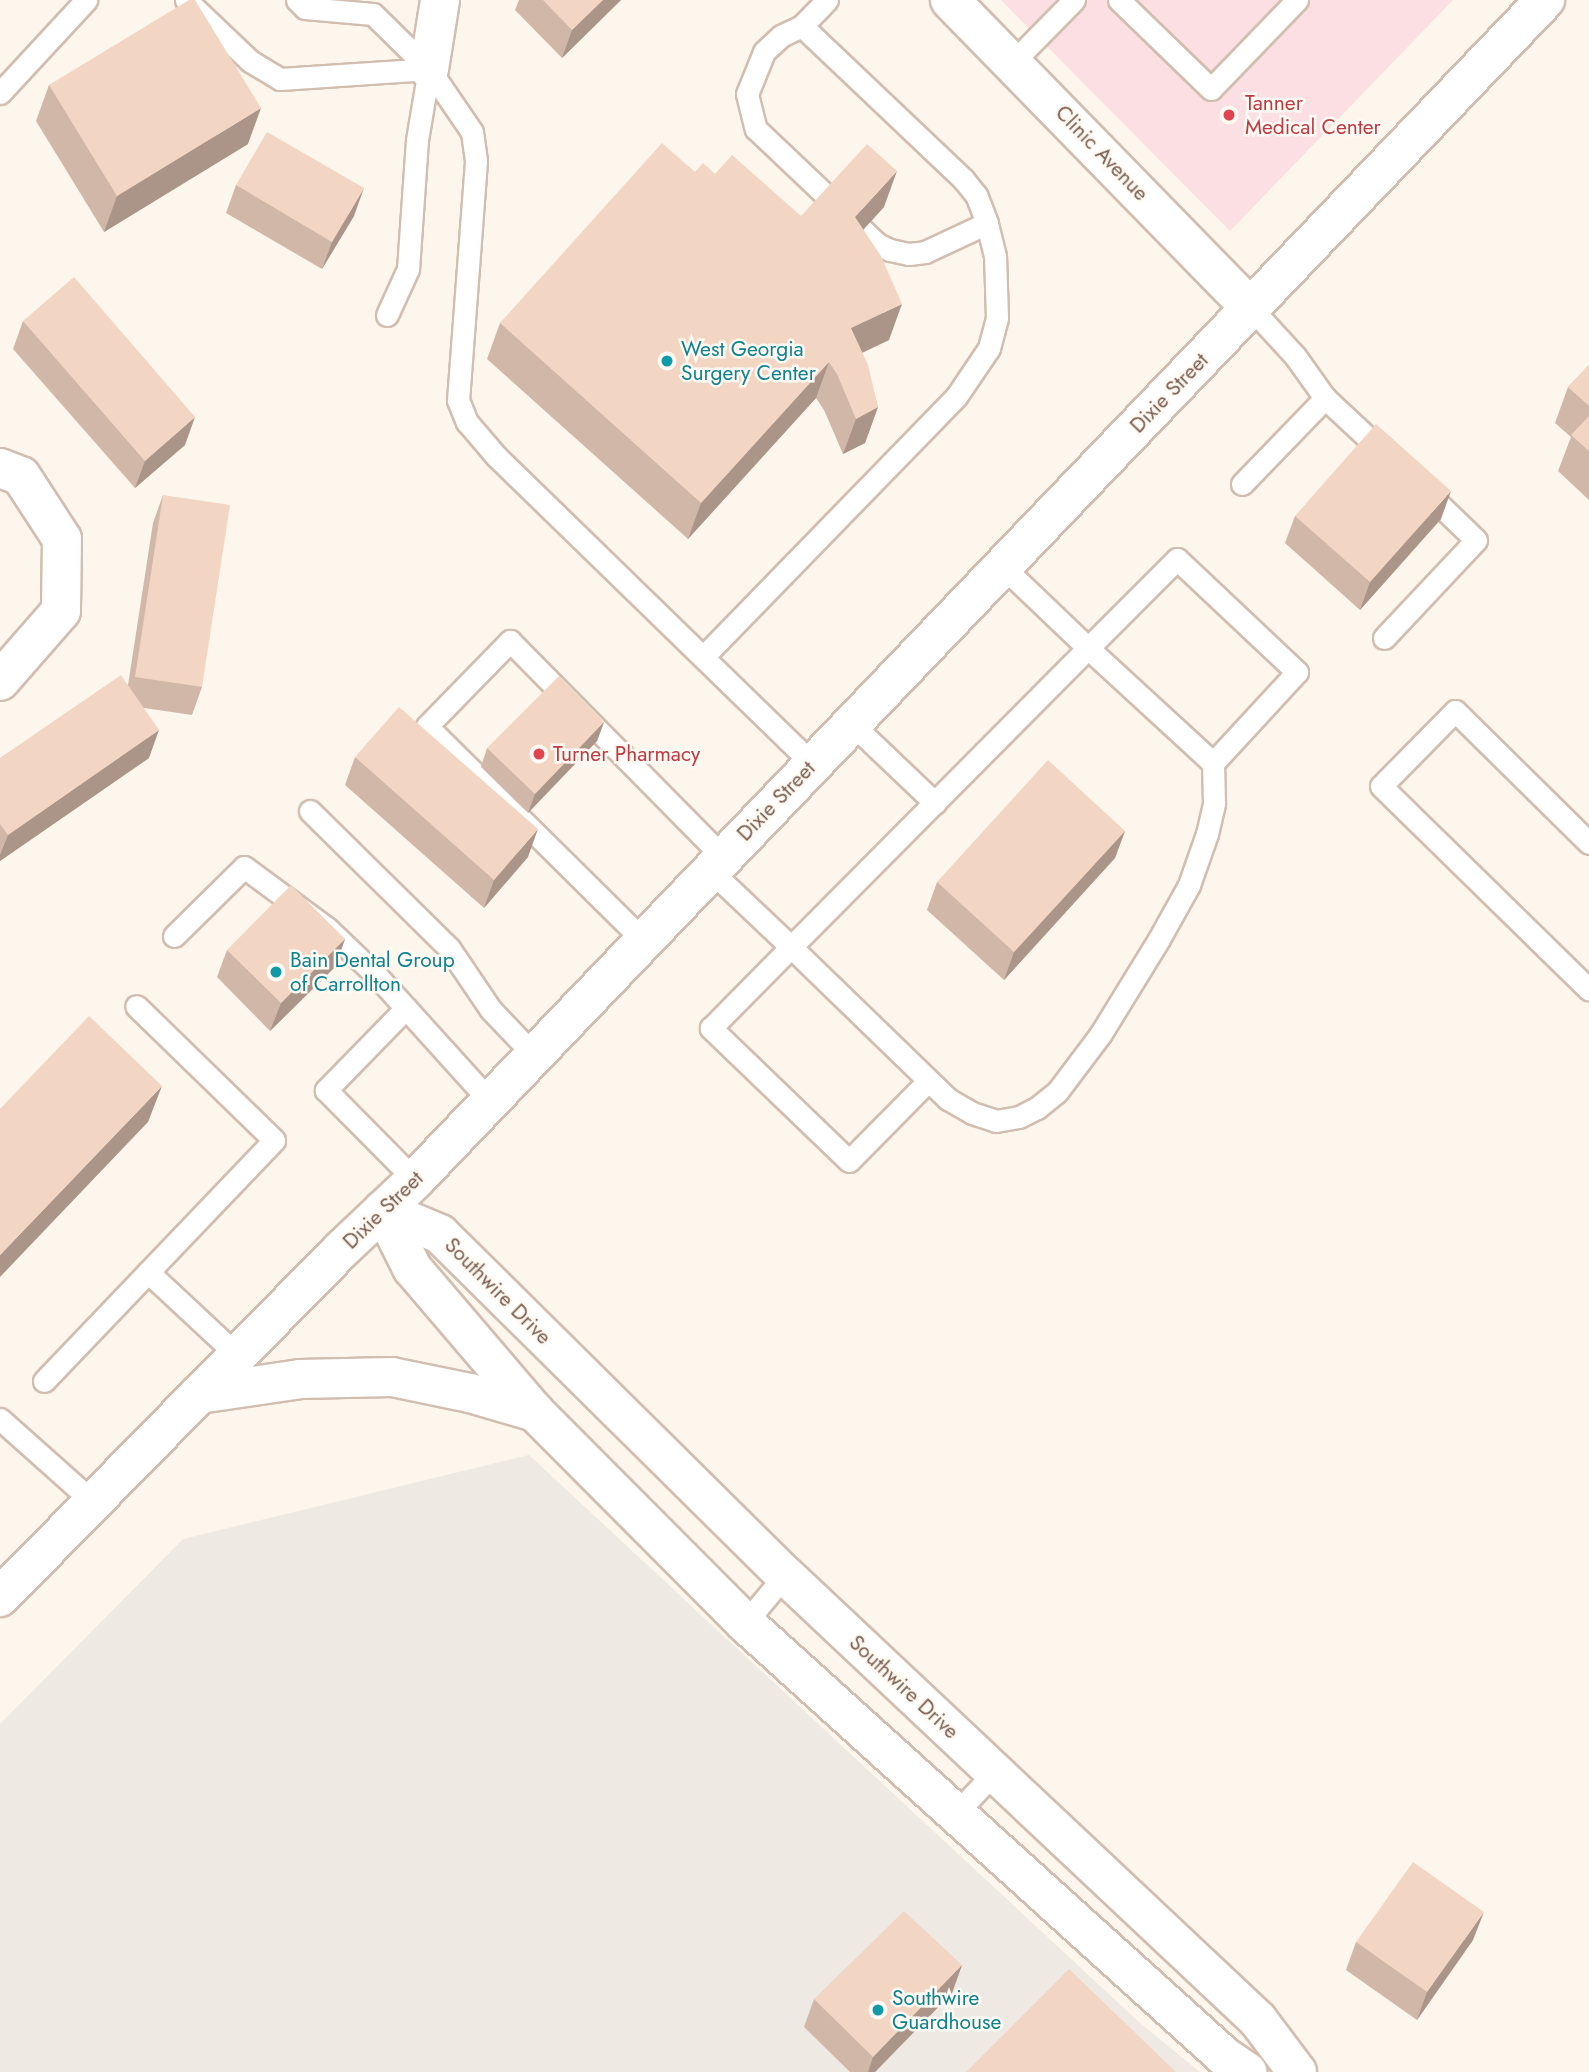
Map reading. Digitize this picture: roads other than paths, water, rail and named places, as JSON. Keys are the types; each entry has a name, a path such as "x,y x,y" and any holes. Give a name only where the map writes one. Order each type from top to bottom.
{"street":[{"path":"429,69 440,0"},
{"name":"Clinic Avenue","path":"950,0 1251,308"},
{"name":"Dixie Street","path":"0,1597 199,1394 415,1180 1001,565 1545,0"},
{"path":"0,468 21,476 62,539 62,587 61,611 0,681"},
{"path":"383,1210 412,1268 535,1412 745,1623 1225,2057 1247,2072"},
{"name":"Southwire Drive","path":"383,1210 440,1234 785,1575 1258,2020 1297,2072"},
{"path":"199,1394 300,1379 392,1377 470,1393 535,1412"}],"lane":[{"path":"0,93 86,0"},
{"path":"186,0 250,61 280,79 429,69"},
{"path":"297,0 305,8 373,14 429,69 472,132 476,161 458,400 467,422 495,456 812,763"},
{"path":"827,0 802,26 781,36 764,52 752,76 747,94 756,129 877,244 890,250 909,254 925,252 987,223"},
{"path":"1013,62 1074,0"},
{"path":"1119,0 1211,89 1297,0"},
{"path":"703,657 956,397 989,348 997,318 995,256 987,223 976,195 963,179 802,26"},
{"path":"387,315 408,268 417,140 429,69"},
{"path":"1251,308 1295,356 1325,398 1476,540 1384,638"},
{"path":"1242,484 1325,398"},
{"path":"643,940 428,726 510,640 791,947 948,1099 972,1113 996,1121 1019,1117 1037,1108 1057,1092 1100,1035 1159,939 1188,885 1214,803 1213,763 1297,672 1177,559 791,947 711,1028 849,1161 928,1081"},
{"path":"1001,565 1213,763"},
{"path":"1589,843 1454,711 1381,786 1589,990"},
{"path":"851,723 935,803"},
{"path":"310,811 449,948 491,1010 534,1055"},
{"path":"174,936 244,867 327,929 376,975 490,1101"},
{"path":"44,1381 274,1140 136,1006"},
{"path":"406,1009 326,1090 415,1180"},
{"path":"148,1272 238,1356"},
{"path":"0,1419 93,1502"},
{"path":"745,1623 785,1575"},
{"path":"956,1813 995,1772"}],"place":[{"name":"Tanner Medical Center","path":"1229,115"},
{"name":"West Georgia Surgery Center","path":"667,361"},
{"name":"Turner Pharmacy","path":"539,754"},
{"name":"Bain Dental Group of Carrollton","path":"276,972"},
{"name":"Southwire Guardhouse","path":"878,2010"}]}
